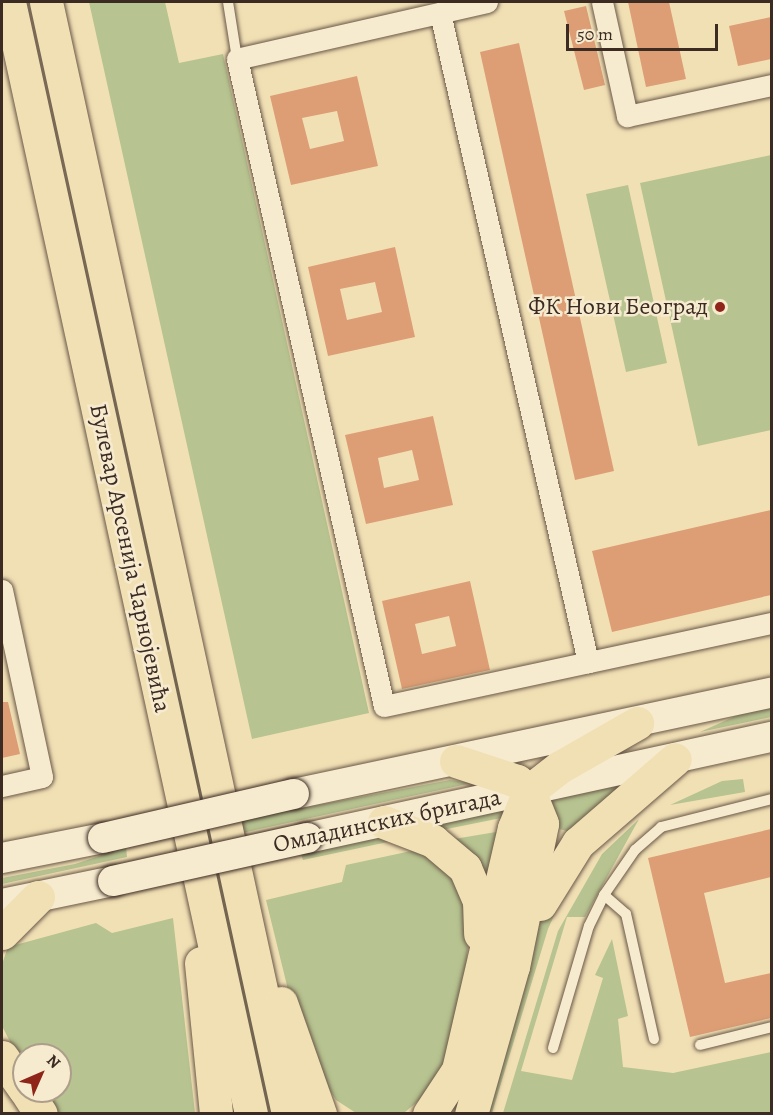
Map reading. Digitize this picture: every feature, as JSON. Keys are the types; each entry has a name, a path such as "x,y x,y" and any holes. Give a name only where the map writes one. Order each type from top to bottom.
{"highway":[{"name":"Булевар Арсенија Чарнојевића","path":"9,2 251,1113"},
{"name":"Булевар Арсенија Чарнојевића","path":"46,2 288,1113"},
{"path":"429,1113 458,1071 514,828 529,791 560,767 637,723"},
{"path":"513,966 547,888 578,843 675,759"},
{"path":"456,761 504,775 529,791 542,836 513,966 471,1113"},
{"path":"384,822 432,841 465,868 479,901 479,975"},
{"path":"2,933 38,897"},
{"path":"246,921 315,1100 335,1113"},
{"path":"209,928 201,953 201,982 216,1113"},
{"path":"2,1057 12,1071"}],"main road":[{"name":"Омладинских бригада","path":"2,858 103,838 294,794 637,723 771,692"},
{"name":"Омладинских бригада","path":"2,904 771,737"}],"street":[{"path":"487,2 439,7 237,58 384,706 771,623"},
{"path":"602,2 627,116 771,85"},
{"path":"439,7 486,196 588,662"},
{"path":"2,590 42,777 2,786"}],"lane":[{"path":"228,2 237,58"},
{"path":"553,1048 589,926 604,895 635,850 661,827 771,799"},
{"path":"604,895 627,914 654,1039"},
{"path":"700,1044 771,1028"}],"green space":[{"path":"12,2 26,2 274,1113 259,1113"},
{"path":"89,2 165,2 179,63 223,54 369,713 252,739"},
{"name":"ФК Нови Београд","path":"771,155 771,430 698,446 640,183"},
{"path":"628,185 667,363 626,372 586,194"},
{"path":"771,704 771,717 700,732 758,706"},
{"path":"743,779 745,792 670,805 722,781"},
{"path":"450,780 472,783 237,834 234,821"},
{"path":"632,781 571,832 551,827 546,800"},
{"path":"511,805 506,817 437,831 429,826"},
{"path":"639,819 585,917 567,917 521,1071 572,1080 603,978 595,975 612,939 628,1016 618,1019 623,1067 673,1073 771,1052 771,1113 503,1113 558,931 602,854"},
{"path":"502,831 486,885 454,839"},
{"path":"372,837 402,839 303,860 300,852"},
{"path":"126,847 127,857 2,884 2,878 75,864"},
{"path":"425,848 450,865 470,917 465,984 437,1085 404,1113 356,1113 336,1100 317,1071 291,1002 266,900 342,882 346,865"},
{"path":"567,887 548,929 492,1113 480,1114 540,915"},
{"path":"173,918 195,1113 54,1113 47,1103 72,1103 72,1043 12,1043 12,1046 2,1026 2,964 8,947 96,923 112,933"}],"building":[{"path":"628,2 669,2 686,79 646,87"},
{"path":"586,6 605,85 584,90 564,11"},
{"path":"771,17 771,59 738,66 729,26"},
{"path":"519,43 614,471 575,480 480,52"},
{"path":"357,76 378,166 291,185 270,96","holes":["337,111 344,141 310,149 302,118"]},
{"path":"395,247 415,337 328,356 308,267","holes":["375,282 382,312 347,320 340,289"]},
{"path":"433,416 453,505 366,524 345,435","holes":["412,450 419,480 384,488 378,458"]},
{"path":"771,510 771,595 612,632 592,551"},
{"path":"470,581 490,670 402,689 382,601","holes":["449,616 456,646 422,654 415,624"]},
{"path":"2,702 8,702 20,754 2,758"},
{"path":"771,829 771,877 704,893 725,983 771,973 771,1018 690,1037 648,858"}],"place":[{"name":"ФК Нови Београд","path":"720,307"}]}
